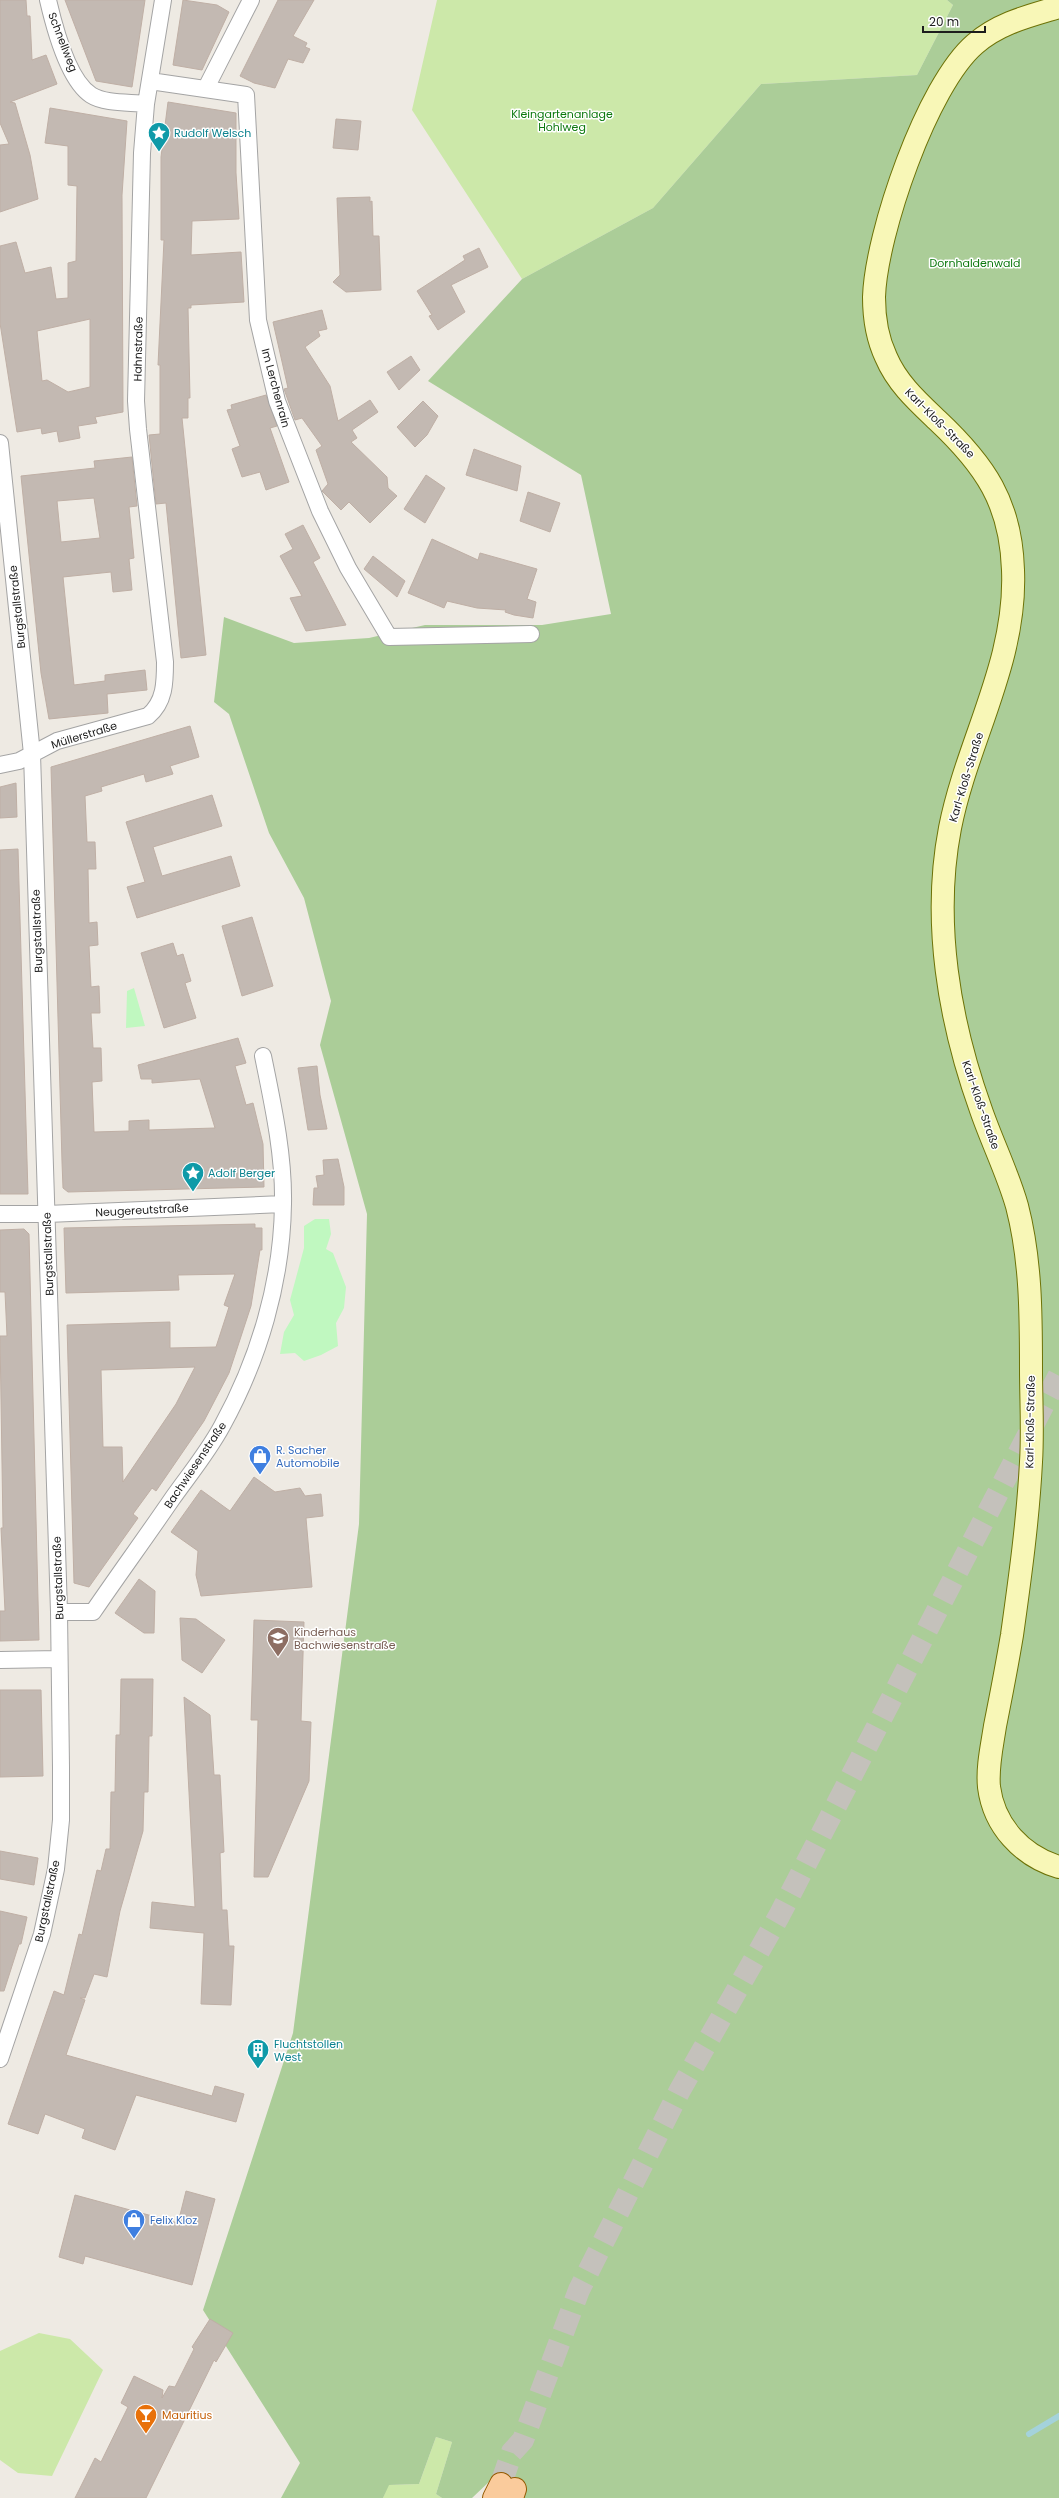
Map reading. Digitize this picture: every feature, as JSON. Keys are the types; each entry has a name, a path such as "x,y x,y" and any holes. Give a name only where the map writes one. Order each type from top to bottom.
{"main road":[{"name":"Karl-Kloß-Straße","path":"1059,7 1014,21 992,32 975,44 956,63 941,86 928,111 893,209 877,273 874,299 876,328 890,366 912,395 962,443 982,466 999,498 1007,520 1012,544 1014,572 1010,623 998,675 957,799 950,828 945,862 944,935 952,1002 968,1069 1016,1205 1029,1281 1031,1461 1021,1571 991,1747 989,1787 995,1811 1009,1835 1035,1858 1059,1867"}],"street":[{"name":"Schnellweg","path":"48,0 53,22 71,69 84,89 92,96 104,100 146,104"},
{"name":"Hahnstraße","path":"161,698 164,688 165,662 136,401 142,153 146,104 163,0"},
{"path":"206,88 251,0"},
{"name":"Im Lerchenrain","path":"150,81 246,95 258,320 277,402 293,447 348,568 389,637 531,634"},
{"name":"Burgstallstraße","path":"0,452 32,754 59,1612 61,1820 56,1869 42,1934 0,2059"},
{"name":"Müllerstraße","path":"0,765 19,761 57,741 148,716 155,711 161,698"},
{"name":"Bachwiesenstraße","path":"59,1612 93,1612 212,1444 249,1369 266,1316 280,1252 283,1204 277,1131 264,1056"},
{"name":"Neugereutstraße","path":"0,1214 47,1214 283,1204"},
{"path":"0,1660 59,1659"}],"green space":[{"name":"Kleingartenanlage Hohlweg","path":"437,0 947,0 953,5 917,75 761,84 653,208 522,279 412,110"},
{"name":"Dornhaldenwald","path":"947,0 1059,0 1059,2498 524,2498 523,2488 492,2479 472,2498 442,2498 436,2494 452,2442 436,2437 419,2484 389,2485 383,2498 281,2498 300,2463 203,2310 293,2033 359,1524 367,1214 320,1045 331,1001 304,898 269,833 229,714 214,702 224,617 294,643 369,638 425,625 542,625 611,614 581,475 428,381 522,279 653,208 761,84 917,75 953,5"},
{"path":"134,988 145,1026 126,1028 127,991"},
{"path":"315,1219 329,1219 331,1234 326,1249 333,1253 346,1287 344,1308 336,1323 338,1346 321,1355 304,1361 295,1353 280,1354 284,1332 294,1315 290,1300 304,1248 304,1226"},
{"path":"39,2333 70,2339 103,2370 52,2476 18,2473 0,2460 0,2351"},
{"path":"436,2437 452,2442 436,2494 442,2498 383,2498 388,2485 419,2484"}],"building":[{"path":"0,0 26,0 27,16 30,16 32,60 46,55 57,84 10,102 15,103 30,155 38,199 0,212 0,145 9,144 0,123"},
{"path":"65,0 145,0 132,87 96,81"},
{"path":"183,0 217,5 229,12 202,70 173,65"},
{"path":"278,0 314,0 293,36 307,43 305,47 310,49 303,63 288,59 275,88 254,83 240,76"},
{"path":"168,102 236,113 236,173 239,219 192,221 191,255 241,252 244,302 191,305 191,308 188,308 190,398 188,398 188,418 182,418 206,655 181,658 166,503 156,504 149,435 160,434 160,365 158,365 164,240 161,240 161,157"},
{"path":"50,108 127,121 122,195 123,412 95,417 97,423 78,426 80,438 59,442 57,431 42,434 41,428 17,432 0,323 0,246 16,242 25,273 51,267 56,299 68,298 68,263 76,261 77,186 68,185 68,146 45,143","holes":["90,319 90,387 68,392 47,380 42,381 37,331"]},
{"path":"336,119 361,121 358,150 333,148"},
{"path":"370,197 370,202 372,201 373,236 379,236 381,290 346,292 333,282 340,275 337,198"},
{"path":"479,248 488,267 451,285 465,312 438,330 429,316 432,315 417,291 465,260 463,256"},
{"path":"322,310 327,329 318,331 320,336 305,347 330,386 338,421 370,400 378,412 352,430 357,438 351,442 387,477 388,488 397,496 370,523 349,502 341,510 322,491 328,484 316,450 322,446 302,418 295,420 284,389 288,388 273,322"},
{"path":"411,356 420,370 399,390 387,372"},
{"path":"266,395 277,426 270,428 289,482 266,490 260,472 242,477 232,449 240,446 227,410 232,409 231,405"},
{"path":"423,401 438,416 427,435 415,447 397,427"},
{"path":"474,449 521,466 517,491 466,475"},
{"path":"132,457 137,506 129,507 134,558 129,559 132,590 113,592 111,572 63,577 74,685 105,681 105,675 145,670 147,690 107,694 108,713 49,719 41,673 21,476 95,468 94,461","holes":["94,498 100,538 61,542 57,501"]},
{"path":"426,475 445,488 425,523 404,509"},
{"path":"528,492 560,503 550,532 520,521"},
{"path":"303,525 320,558 313,562 346,625 306,631 290,598 302,596 280,556 293,549 285,534"},
{"path":"432,539 478,560 480,553 537,569 527,599 536,602 533,618 514,615 505,612 506,610 477,608 447,601 444,608 408,593"},
{"path":"373,556 405,581 397,597 364,569"},
{"path":"190,726 199,757 170,766 173,774 146,782 144,774 101,787 102,791 85,796 87,842 95,842 96,869 88,869 89,923 97,922 98,945 89,946 91,987 99,986 100,1013 91,1013 93,1048 101,1048 102,1081 92,1082 94,1132 129,1131 129,1121 149,1120 149,1130 215,1128 200,1079 152,1083 152,1079 141,1079 138,1065 238,1038 246,1063 235,1066 246,1105 253,1103 263,1144 264,1187 68,1192 63,1188 51,767"},
{"path":"16,783 17,817 0,818 0,787"},
{"path":"212,795 222,826 153,847 162,876 231,856 240,886 137,918 127,887 145,882 126,822"},
{"path":"18,849 28,1194 0,1194 0,850"},
{"path":"252,917 273,986 242,996 222,926"},
{"path":"173,943 177,956 183,954 191,981 185,983 196,1018 164,1028 141,953"},
{"path":"317,1066 320,1095 327,1129 308,1130 298,1068"},
{"path":"338,1159 344,1187 344,1205 313,1205 314,1188 318,1188 316,1176 324,1175 323,1160"},
{"path":"255,1224 255,1228 262,1228 262,1250 260,1250 251,1306 229,1373 204,1421 156,1491 152,1488 133,1514 138,1518 89,1587 74,1583 67,1325 170,1322 170,1348 216,1347 229,1307 224,1305 235,1274 178,1275 179,1290 66,1293 64,1228","holes":["195,1367 176,1404 123,1482 122,1447 103,1447 101,1370"]},
{"path":"24,1229 29,1234 39,1640 0,1641 0,1611 5,1611 1,1528 3,1528 0,1336 7,1336 5,1292 0,1292 0,1230"},
{"path":"254,1477 275,1492 300,1488 305,1496 321,1494 323,1516 306,1518 312,1587 201,1596 196,1575 198,1551 171,1532 201,1490 230,1511"},
{"path":"139,1579 155,1591 154,1633 144,1633 115,1613"},
{"path":"180,1618 196,1619 225,1640 202,1673 182,1660"},
{"path":"254,1620 304,1622 301,1721 311,1722 309,1781 268,1877 254,1877 258,1720 251,1720"},
{"path":"121,1679 153,1679 152,1736 149,1736 148,1792 144,1792 143,1831 120,1911 107,1977 94,1974 85,1998 80,1998 85,2000 66,2055 212,2096 215,2086 244,2094 236,2122 136,2095 115,2150 82,2138 85,2129 45,2114 38,2134 8,2124 54,1991 64,1995 79,1934 82,1935 97,1870 101,1871 106,1849 110,1849 111,1792 115,1792 116,1735 120,1735"},
{"path":"0,1690 41,1690 43,1776 0,1777"},
{"path":"184,1697 210,1715 214,1775 220,1775 224,1852 220,1853 222,1910 227,1910 229,1946 234,1946 231,2005 201,2004 204,1933 150,1928 152,1902 195,1907"},
{"path":"0,1851 38,1858 34,1885 0,1879"},
{"path":"0,1911 27,1917 21,1944 19,1944 4,1991 0,1991"},
{"name":"Felix Kloz","path":"186,2191 215,2199 192,2285 85,2256 83,2264 59,2257 75,2195 178,2223"},
{"name":"Mauritius","path":"210,2319 233,2333 216,2362 214,2360 146,2498 75,2498 95,2458 101,2462 128,2407 121,2403 134,2376 163,2390 162,2398 169,2386 175,2387 194,2349 192,2347"}],"waterway":[{"path":"1029,2434 1059,2416"}],"tunnel":[{"path":"501,2484 512,2452 523,2440 579,2290 680,2090 779,1916 1059,1375"}],"place":[{"name":"Rudolf Welsch","path":"159,152"},
{"name":"Adolf Berger","path":"193,1192"},
{"name":"R. Sacher Automobile","path":"260,1476"},
{"name":"Kinderhaus Bachwiesenstraße","path":"278,1658"},
{"name":"Fluchtstollen West","path":"258,2070"},
{"name":"Felix Kloz","path":"134,2240"},
{"name":"Mauritius","path":"146,2434"}]}
